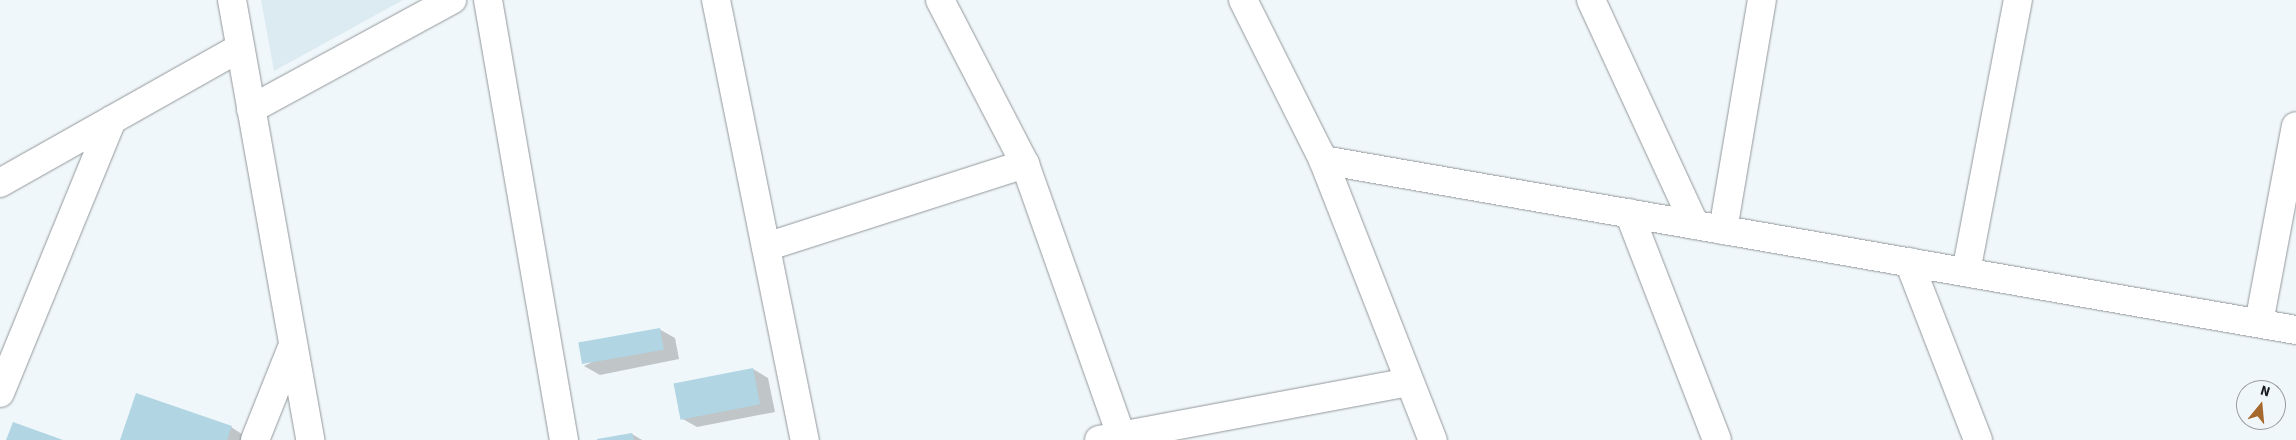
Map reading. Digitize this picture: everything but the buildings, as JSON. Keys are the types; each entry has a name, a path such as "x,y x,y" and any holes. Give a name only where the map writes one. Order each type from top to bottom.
{"street":[{"path":"232,0 310,440"},
{"path":"251,109 452,0"},
{"path":"488,0 564,440"},
{"path":"716,0 805,440"},
{"path":"940,0 1025,164 1114,438 1409,382"},
{"path":"1242,0 1323,160 1432,440"},
{"path":"1591,0 1695,225"},
{"path":"1723,230 1762,0"},
{"path":"1966,272 2018,0"},
{"path":"0,183 240,48"},
{"path":"0,393 112,120"},
{"path":"2259,323 2296,126"},
{"path":"1323,160 2296,330"},
{"path":"766,247 1025,164"},
{"path":"1629,213 1717,440"},
{"path":"1909,262 1978,440"},
{"path":"255,440 293,345"}],"shaded area":[{"path":"261,0 403,0 274,71"}]}
